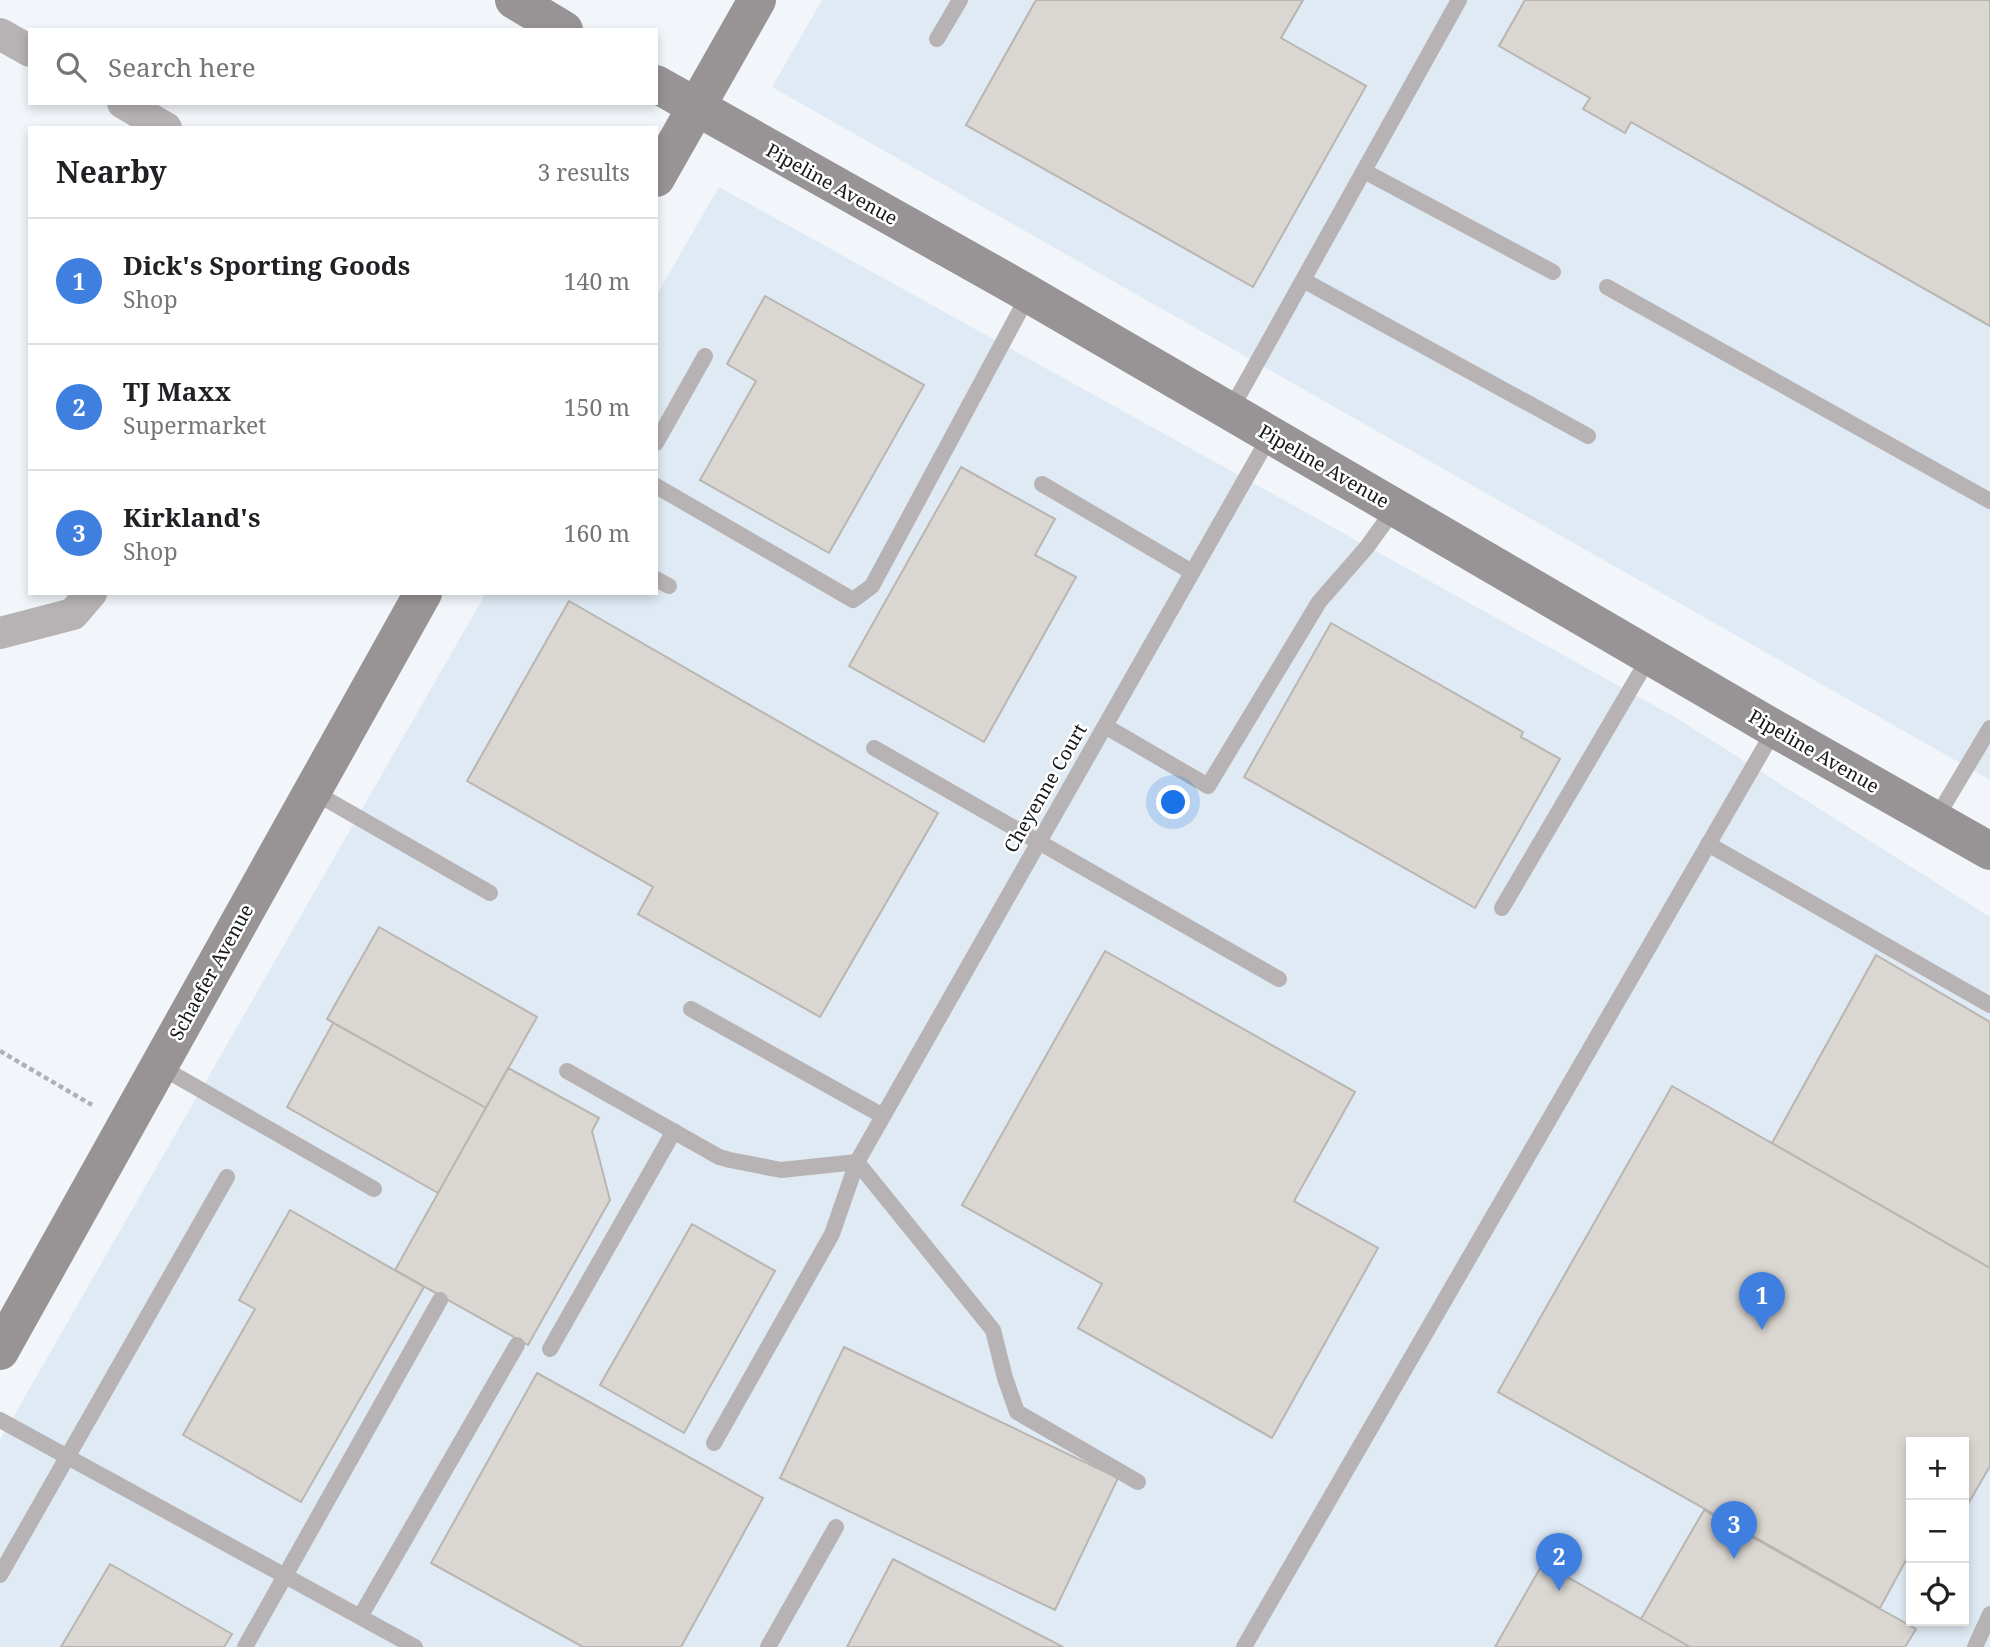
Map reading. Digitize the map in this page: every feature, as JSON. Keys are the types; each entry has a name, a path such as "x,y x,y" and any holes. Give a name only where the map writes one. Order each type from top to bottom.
{"main road":[{"path":"514,0 561,28"},
{"path":"658,174 757,0"},
{"name":"Pipeline Avenue","path":"658,85 1029,294 1775,729 1990,851"},
{"name":"Schaefer Avenue","path":"0,1350 422,595"}],"street":[{"path":"0,34 28,50"},
{"path":"126,105 163,126"},
{"path":"0,633 73,614 89,595"}],"lane":[{"path":"937,39 960,0"},
{"path":"1230,411 1459,0"},
{"path":"1364,172 1553,272"},
{"path":"1303,280 1588,436"},
{"path":"1607,287 1990,501"},
{"path":"658,487 853,600 872,586 1029,294"},
{"path":"658,439 705,356"},
{"name":"Cheyenne Court","path":"714,1443 832,1234 857,1162 1271,435"},
{"path":"1042,484 1192,572"},
{"path":"1105,726 1208,786 1319,602 1367,547 1396,507"},
{"path":"1502,908 1650,656"},
{"path":"1935,820 1990,728"},
{"path":"1244,1647 1775,729"},
{"path":"874,748 1279,979"},
{"path":"312,791 491,893"},
{"path":"1708,844 1990,1005"},
{"path":"691,1009 883,1116"},
{"path":"159,1066 374,1189"},
{"path":"567,1071 719,1157 781,1170 857,1162 993,1330 1004,1378 1017,1412 1138,1482"},
{"path":"550,1349 674,1131"},
{"path":"0,1575 227,1177"},
{"path":"245,1647 440,1300"},
{"path":"360,1617 517,1345"},
{"path":"0,1420 415,1647"},
{"path":"768,1647 836,1527"},
{"path":"1975,1647 1990,1614"}],"path":[{"path":"0,1051 126,1125"}],"shaded area":[{"path":"822,0 1990,0 1990,780 772,87"},
{"path":"719,187 1675,717 1990,917 1990,1647 0,1647 0,1440 485,595 658,595 658,293"}],"building":[{"path":"1036,0 1303,0 1281,38 1366,86 1253,287 966,125"},
{"path":"1525,0 1990,0 1990,326 1631,122 1625,133 1583,109 1590,98 1499,46"},
{"path":"765,296 924,385 829,553 700,480 756,381 727,364"},
{"path":"961,467 1055,519 1035,555 1076,577 984,742 849,666"},
{"path":"569,601 938,813 820,1017 638,914 653,887 467,781"},
{"path":"1331,623 1523,732 1521,737 1560,759 1475,908 1244,777"},
{"path":"379,927 537,1017 486,1108 327,1019"},
{"path":"1105,951 1355,1092 1294,1201 1378,1248 1272,1438 1078,1328 1102,1284 962,1205"},
{"path":"1876,955 1990,1022 1990,1268 1772,1143"},
{"path":"333,1023 486,1108 438,1193 287,1107"},
{"path":"508,1068 599,1118 592,1131 610,1200 528,1345 395,1270"},
{"path":"1672,1086 1990,1268 1990,1466 1969,1502 1969,1437 1906,1437 1906,1560 1880,1608 1498,1392"},
{"path":"290,1210 424,1287 301,1502 183,1435 255,1309 239,1300"},
{"path":"692,1224 775,1271 684,1433 600,1385"},
{"path":"844,1347 1118,1478 1055,1610 780,1478"},
{"path":"537,1373 763,1498 681,1647 583,1647 431,1563"},
{"path":"1704,1510 1906,1623 1906,1626 1916,1629 1905,1647 1690,1647 1641,1619"},
{"path":"893,1559 1063,1647 847,1647"},
{"path":"1543,1563 1690,1647 1495,1647"},
{"path":"110,1564 232,1634 224,1647 61,1647"}],"place":[{"name":"Dick's Sporting Goods","path":"1762,1330"},
{"name":"Kirkland's","path":"1734,1559"},
{"name":"TJ Maxx","path":"1559,1591"}]}
